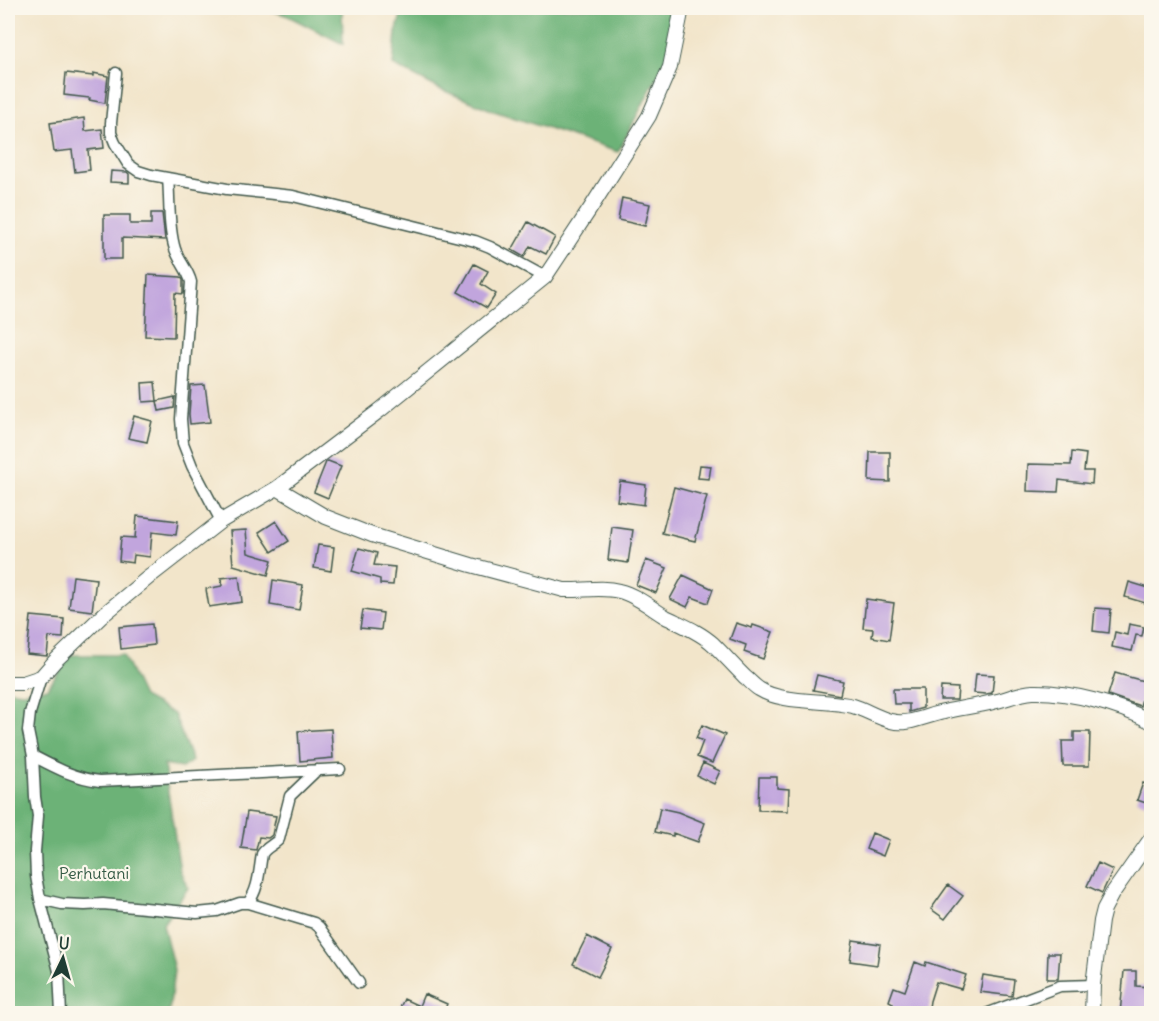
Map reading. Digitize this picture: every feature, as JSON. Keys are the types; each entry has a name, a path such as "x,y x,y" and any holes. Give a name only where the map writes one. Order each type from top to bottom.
{"street":[{"path":"61,1014 59,971 36,876 35,851 38,816 33,756 28,731 30,713 41,677 103,615 221,521 277,488 379,411 545,277 649,116 670,67 682,8"},
{"path":"116,73 111,133 132,168 151,175 227,189 293,196 475,241 545,277"},
{"path":"168,178 173,242 192,282 181,419 183,443 192,466 221,521"},
{"path":"277,488 326,517 382,538 564,590 610,589 629,594 699,633 758,689 769,694 852,706 899,723 1032,692 1051,693 1115,706 1152,722"},
{"path":"8,683 41,677"},
{"path":"23,682 34,698"},
{"path":"33,756 69,774 100,781 340,769"},
{"path":"248,903 257,885 262,854 279,839 290,796 316,770"},
{"path":"1092,1014 1093,985 1104,909 1152,837"},
{"path":"40,899 62,904 103,904 196,913 217,911 240,903 248,903 314,923 359,982"},
{"path":"986,1014 1060,986 1093,985"}],"green space":[{"path":"264,8 342,8 343,44 288,16"},
{"path":"403,8 680,8 669,54 618,152 494,111 440,89 393,65 396,33"},
{"name":"Perhutani","path":"71,655 123,655 143,697 174,714 192,761 182,768 164,765 180,871 188,888 163,924 174,970 169,1013 8,1014 8,690 23,692 47,688"}],"building":[{"path":"66,73 93,76 93,73 108,76 105,103 89,100 90,98 64,95"},
{"path":"84,118 85,131 102,129 104,148 88,150 90,170 75,172 72,150 54,152 50,123"},
{"path":"111,171 127,172 129,183 110,182"},
{"path":"622,198 650,204 645,226 618,220"},
{"path":"151,213 162,213 165,240 122,238 122,259 104,259 104,215 130,215 130,224 151,224"},
{"path":"528,222 555,237 546,254 530,246 524,257 512,250"},
{"path":"474,264 488,271 481,284 496,294 487,308 458,292"},
{"path":"148,275 181,277 183,280 183,294 175,293 174,337 145,336"},
{"path":"155,382 157,401 143,402 142,383"},
{"path":"205,385 210,422 190,424 191,386"},
{"path":"175,397 174,408 159,411 157,401"},
{"path":"134,416 152,421 147,442 128,438"},
{"path":"870,452 890,452 890,482 869,481"},
{"path":"1072,452 1086,454 1084,471 1093,471 1092,484 1059,480 1058,492 1027,491 1028,464 1071,465"},
{"path":"328,461 341,466 328,498 314,492"},
{"path":"700,465 711,466 709,479 698,478"},
{"path":"620,481 646,485 644,505 617,501"},
{"path":"674,487 707,496 695,541 662,533"},
{"path":"137,516 178,521 176,535 152,532 150,557 134,555 133,563 119,561 121,537 135,538"},
{"path":"276,521 289,541 272,552 259,532"},
{"path":"612,527 633,530 628,563 608,560"},
{"path":"246,530 248,553 272,560 268,575 233,565 230,531"},
{"path":"318,545 334,547 331,571 314,568"},
{"path":"359,548 377,553 374,565 395,567 393,585 380,584 380,579 352,571"},
{"path":"646,560 667,568 656,593 636,585"},
{"path":"683,575 713,589 708,603 692,597 687,607 670,599"},
{"path":"73,576 96,579 92,611 69,608"},
{"path":"239,576 242,602 209,607 206,589 222,586 221,578"},
{"path":"273,580 303,585 299,610 270,605"},
{"path":"1129,582 1152,589 1152,605 1125,597"},
{"path":"866,599 894,603 889,640 872,637 873,629 863,628"},
{"path":"1095,608 1111,609 1109,633 1093,631"},
{"path":"363,610 383,613 381,630 360,628"},
{"path":"31,616 64,619 63,638 49,637 47,656 27,654"},
{"path":"736,623 752,628 753,625 773,632 763,659 744,652 746,645 730,639"},
{"path":"152,624 154,645 121,649 119,627"},
{"path":"1129,624 1144,627 1142,636 1136,635 1132,651 1112,647 1115,632 1127,635"},
{"path":"1115,673 1147,682 1140,706 1108,695"},
{"path":"976,674 994,675 992,693 974,693"},
{"path":"817,675 843,681 840,695 813,690"},
{"path":"941,687 958,688 957,700 940,700"},
{"path":"893,689 923,689 923,708 909,712 909,704 894,704"},
{"path":"702,725 725,735 712,763 697,757 703,741 696,738"},
{"path":"331,729 333,758 300,761 298,731"},
{"path":"1074,732 1090,732 1089,766 1063,766 1062,741 1074,741"},
{"path":"703,763 720,771 714,784 697,776"},
{"path":"759,777 777,777 777,788 789,789 788,811 758,810"},
{"path":"1143,783 1152,786 1152,805 1137,800"},
{"path":"660,808 678,812 705,823 698,842 673,833 673,836 655,832"},
{"path":"247,812 276,816 272,835 268,838 259,837 256,850 241,848"},
{"path":"872,833 889,840 883,856 866,849"},
{"path":"1098,863 1113,870 1102,893 1087,886"},
{"path":"948,885 963,896 945,919 931,909"},
{"path":"587,936 612,949 598,977 573,964"},
{"path":"853,940 880,944 877,965 850,961"},
{"path":"1048,953 1060,953 1058,979 1047,979"},
{"path":"915,962 925,966 926,962 966,975 961,989 936,982 928,1014 889,1014 893,1003 889,1001 894,987 905,991"},
{"path":"1124,971 1136,971 1136,986 1150,987 1148,1014 1120,1014"},
{"path":"983,975 1014,980 1012,996 980,992"},
{"path":"424,994 447,1004 443,1014 432,1009 431,1011 437,1014 397,1014 404,999 419,1006"}]}
